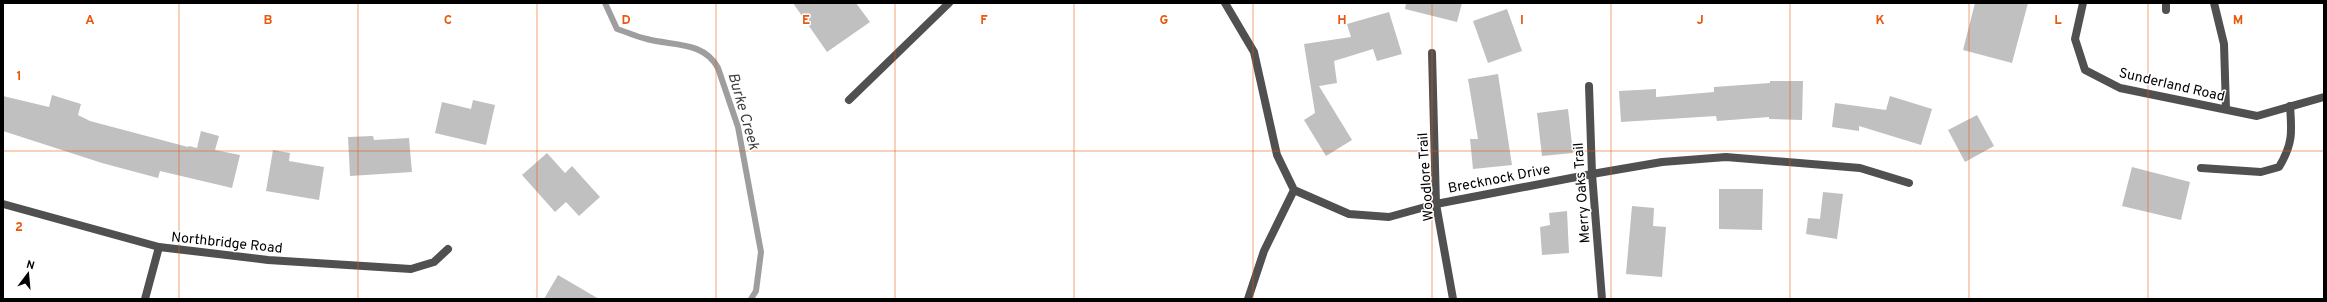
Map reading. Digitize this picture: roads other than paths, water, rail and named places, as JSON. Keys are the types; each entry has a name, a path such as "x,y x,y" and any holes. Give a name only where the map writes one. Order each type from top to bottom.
{"street":[{"path":"849,100 949,3"},
{"name":"Sunderland Road","path":"2083,3 2075,39 2084,70 2120,88 2257,116 2324,97"},
{"path":"2214,3 2224,44 2226,109"},
{"path":"1224,4 1254,52 1277,155 1294,190 1264,251 1248,299"},
{"name":"Woodlore Trail","path":"1432,53 1436,204 1453,299"},
{"name":"Merry Oaks Trail","path":"1589,86 1592,174 1602,299"},
{"path":"2201,168 2261,172 2279,167 2288,152 2292,134 2290,106"},
{"name":"Brecknock Drive","path":"1294,190 1349,214 1389,217 1436,204 1592,174 1662,162 1726,157 1860,168 1909,182"},
{"name":"Northbridge Road","path":"3,204 159,247 268,260 411,269 434,262 448,249"},
{"path":"145,299 159,247"}],"waterway":[{"name":"Burke Creek","path":"605,3 617,29 643,38 696,49 705,53 712,59 718,68 738,127 761,252 756,291 751,299"}]}
